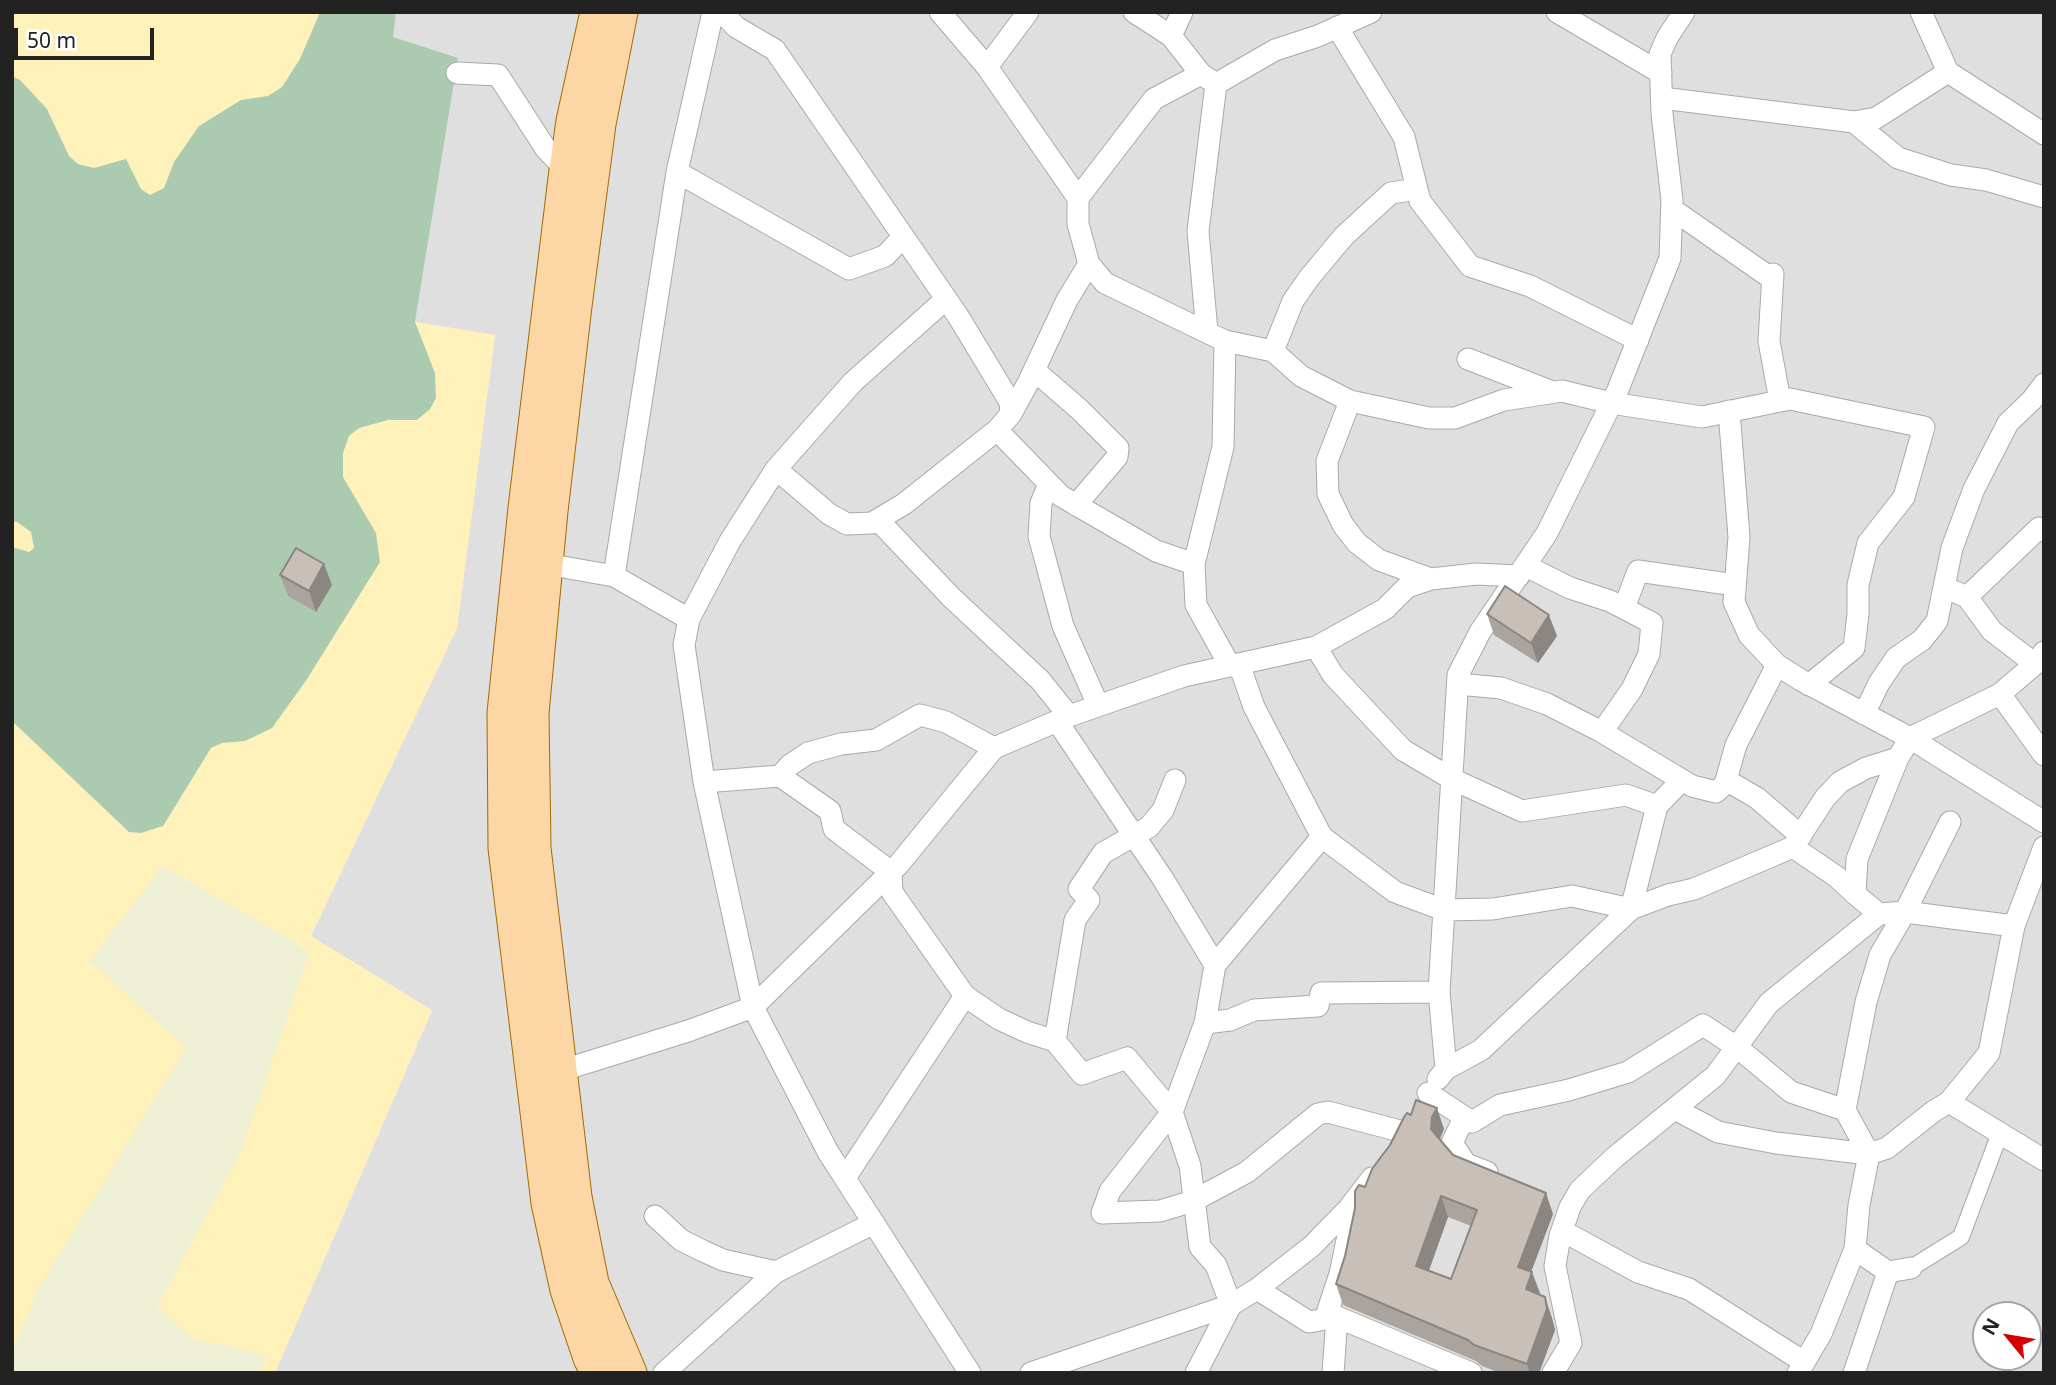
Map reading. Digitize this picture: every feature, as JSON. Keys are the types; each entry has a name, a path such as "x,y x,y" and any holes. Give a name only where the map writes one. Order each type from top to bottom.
{"main road":[{"path":"597,12 573,121 566,170 524,508 504,713 505,848 548,1203 568,1290 598,1373"},
{"path":"621,12 599,124 575,306 532,713 534,848 575,1197 593,1283 630,1373"}],"street":[{"path":"614,576 677,172 713,12"},
{"path":"722,12 736,27 775,50 946,299 1010,402 1004,422"},
{"path":"940,12 987,66 1078,198 1078,224 1089,264 1105,283 1216,336 1273,351 1300,376 1350,401 1429,418 1455,418 1504,400 1562,391 1611,403 1702,417 1790,399 1924,426 1904,497 1868,543 1858,585 1854,649 1809,685"},
{"path":"987,66 1028,12"},
{"path":"1134,12 1171,36 1208,79 1198,231 1216,336 1223,447 1194,564 1196,605 1234,665 1322,837 1395,892 1444,911 1493,909 1572,896 1631,909"},
{"path":"1171,36 1182,12"},
{"path":"1078,198 1154,99 1371,12"},
{"path":"1557,12 1661,73"},
{"path":"1446,1069 1439,992 1458,675 1480,632 1547,533 1611,403 1670,258 1672,209 1660,54 1684,12"},
{"path":"1921,12 1948,72 2044,134"},
{"path":"1337,27 1404,137 1420,201 1470,266 1530,286 1638,340"},
{"path":"457,72 498,75 546,149 566,170"},
{"path":"1662,98 1854,122 1876,118 1948,72"},
{"path":"1854,122 1898,158 1951,175 1986,180 2044,197"},
{"path":"677,172 849,269 885,256 903,237"},
{"path":"1273,351 1293,302 1344,236 1391,193 1417,189"},
{"path":"1672,209 1768,276 1773,274 1769,341 1780,401"},
{"path":"776,469 829,514 847,524 872,523 904,504 1004,422 1034,370 1067,300 1089,264"},
{"path":"946,299 853,382 776,469 730,541 688,619 684,645 704,782 753,1007 828,1152 970,1373"},
{"path":"1468,359 1554,392"},
{"path":"1034,370 1118,448 1117,457 1076,505"},
{"path":"1864,714 1879,683 1896,658 1922,640 1937,621 1952,548 1974,489 2008,423 2040,398"},
{"path":"1350,401 1326,461 1328,494 1343,525 1357,543 1379,560 1431,579"},
{"path":"1729,411 1739,537 1734,602 1749,635 1777,665 1809,685 1910,738 2044,822"},
{"path":"1004,422 1049,484 1061,496 1156,551 1194,564"},
{"path":"1049,484 1041,503 1039,536 1063,626 1098,705"},
{"path":"878,520 952,598 1040,680 1132,834 1163,878 1215,965"},
{"path":"1967,597 2039,528 2044,531"},
{"path":"546,564 614,576 688,619"},
{"path":"560,1071 688,1031 753,1007 891,872 994,748 1063,718 1184,676 1316,647 1385,609 1407,587 1431,579 1523,571 1610,601 1652,623 1649,654 1632,689 1602,732"},
{"path":"1624,608 1638,571 1735,585"},
{"path":"1855,894 1857,859 1898,758 1910,738 2000,694 2039,658 1993,631 1967,597 1944,587"},
{"path":"1316,647 1333,675 1403,750 1452,779 1522,811 1626,795 1657,806"},
{"path":"1458,684 1501,688 1547,704 1602,732 1692,786 1716,792 1725,784 1736,745 1777,665"},
{"path":"2000,694 2044,755"},
{"path":"780,776 790,765 808,753 841,744 876,740 920,715 946,722 994,748"},
{"path":"1031,1373 1231,1305 1257,1289 1312,1246 1349,1208 1446,1069 1481,1050 1631,909 1693,889 1797,842 1825,798 1840,782 1866,768 1898,758"},
{"path":"704,782 780,776 830,811 834,829 891,872"},
{"path":"1055,1041 1076,920 1089,900 1079,889 1103,853 1132,834 1149,827 1163,810 1175,780"},
{"path":"1631,909 1657,806 1682,780"},
{"path":"1726,780 1758,798 1797,842 1879,914"},
{"path":"1560,1236 1572,1236 1638,1272 1689,1289 1801,1367 1821,1334 1855,1249 1859,1205 1869,1154 1845,1110 1867,1002 1880,955 1950,822"},
{"path":"1322,837 1215,965 1205,1023 1172,1112 1110,1191 1102,1213 1160,1211 1193,1201 1247,1172 1318,1114 1328,1112 1393,1146"},
{"path":"1675,1110 1718,1132 1776,1143 1869,1154 1887,1148 1949,1102 1989,1053 2014,926 2035,893 2044,847"},
{"path":"891,872 891,892 965,996 999,1019 1055,1041 1082,1074 1127,1058 1172,1112 1190,1166 1200,1247 1216,1265 1231,1305 1196,1373"},
{"path":"1553,1373 1571,1343 1555,1266 1563,1204 1615,1157 1715,1076 1769,1003 1879,914 1905,912 2014,926"},
{"path":"1205,1023 1230,1020 1254,1010 1318,1006 1321,993 1439,992"},
{"path":"845,1178 965,996"},
{"path":"1428,1093 1472,1122 1500,1105 1569,1090 1628,1072 1703,1025 1738,1048 1791,1092 1845,1110"},
{"path":"1949,1102 2044,1160"},
{"path":"1464,1118 1452,1143 1466,1164 1505,1180"},
{"path":"1855,1249 1888,1272 1912,1268 1961,1237 2000,1133"},
{"path":"1349,1208 1350,1226 1340,1273 1328,1310 1337,1317 1471,1373"},
{"path":"655,1216 681,1240 703,1251 723,1260 776,1272"},
{"path":"664,1373 776,1272 874,1223"},
{"path":"1854,1373 1888,1272"},
{"path":"1257,1289 1309,1322 1337,1317"},
{"path":"1332,1373 1337,1317"}],"shaded area":[{"path":"396,12 2044,12 2044,1373 275,1373 432,1011 311,936 457,628 495,335 415,322 458,59 392,37"}],"green space":[{"path":"320,12 396,12 393,37 458,58 415,322 435,373 436,398 430,409 417,420 388,420 359,428 349,436 343,453 343,477 376,533 380,562 307,679 272,728 245,741 222,743 211,748 163,826 141,833 129,832 12,721 12,547 29,552 34,548 31,532 12,521 12,76 20,80 47,109 69,156 78,164 94,168 126,159 141,189 150,195 164,188 174,162 199,126 241,100 268,96 282,87 300,59"},
{"path":"161,866 293,941 309,953 241,1151 157,1307 194,1339 268,1355 260,1373 12,1373 12,1353 37,1291 90,961"}],"sand":[{"path":"12,12 320,12 300,59 282,87 268,96 241,100 174,162 164,188 150,196 141,190 126,159 94,168 78,164 69,156 47,109 20,80 12,76"},
{"path":"415,322 495,335 457,628 311,936 432,1010 275,1373 260,1373 267,1355 194,1339 157,1307 241,1151 309,953 293,941 162,866 90,961 186,1048 37,1291 12,1353 12,721 129,832 163,826 211,748 222,743 245,741 376,533 343,477 343,453 349,436 359,428 388,420 417,420 435,373"},
{"path":"12,521 31,532 34,548 30,552 12,547"}],"building":[{"path":"296,548 324,564 309,591 280,575"},
{"path":"1505,586 1549,615 1531,643 1487,614"},
{"path":"1416,1100 1437,1108 1432,1117 1431,1129 1453,1155 1546,1193 1518,1267 1532,1272 1526,1289 1545,1297 1547,1309 1527,1364 1474,1345 1468,1340 1336,1284 1355,1208 1355,1191 1359,1185 1365,1187 1372,1169 1390,1145 1404,1117 1407,1113 1411,1115","holes":["1441,1196 1477,1210 1451,1279 1416,1266"]}]}
